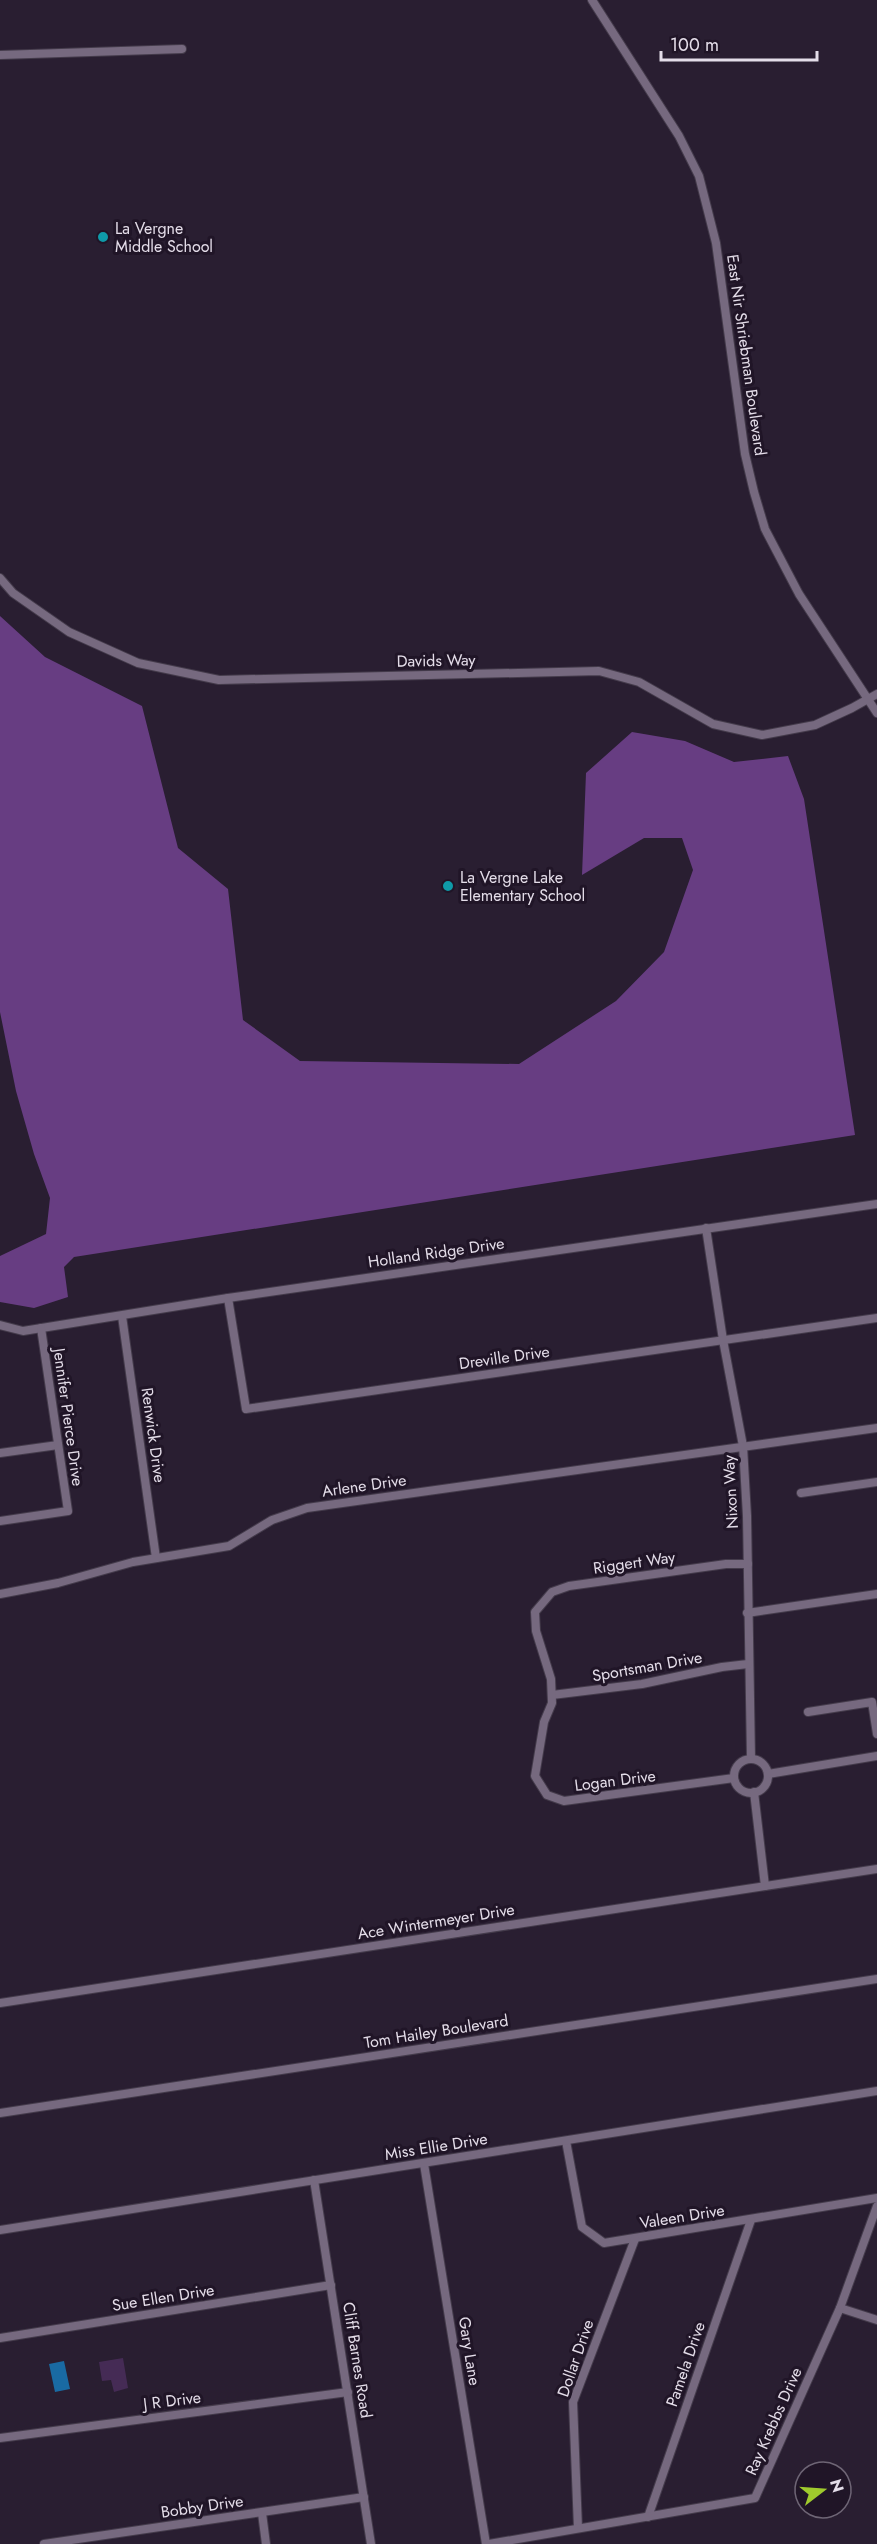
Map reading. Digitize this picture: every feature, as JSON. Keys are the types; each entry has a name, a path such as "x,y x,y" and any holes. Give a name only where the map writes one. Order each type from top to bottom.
{"street":[{"name":"East Nir Shriebman Boulevard","path":"592,0 679,135 699,176 716,243 745,454 762,520 790,580 877,713"},
{"path":"0,55 182,49"},
{"name":"Davids Way","path":"0,578 14,593 69,632 138,663 219,680 599,671 639,682 713,724 762,735 815,725 877,694"},
{"name":"Holland Ridge Drive","path":"0,1325 23,1331 228,1298 877,1204"},
{"name":"Nixon Way","path":"706,1228 723,1340 743,1446 748,1564 751,1758"},
{"name":"Dreville Drive","path":"228,1298 246,1409 877,1318"},
{"name":"Renwick Drive","path":"122,1316 156,1558"},
{"name":"Jennifer Pierce Drive","path":"0,1521 68,1511 41,1328"},
{"name":"Arlene Drive","path":"0,1594 58,1583 134,1562 229,1546 272,1520 307,1508 877,1428"},
{"path":"0,1453 58,1445"},
{"path":"801,1493 877,1482"},
{"name":"Riggert Way","path":"535,1612 552,1592 569,1586 726,1564 748,1564"},
{"path":"747,1613 877,1594"},
{"name":"Logan Drive","path":"535,1612 536,1631 551,1679 552,1703 544,1722 535,1776 547,1795 564,1802 734,1778"},
{"name":"Sportsman Drive","path":"552,1695 642,1684 722,1667 748,1665"},
{"path":"808,1712 875,1701 877,1734"},
{"path":"768,1774 877,1756"},
{"path":"751,1758 764,1764 768,1774 765,1785 754,1792 741,1790 734,1778 738,1764 751,1758"},
{"path":"754,1792 765,1886"},
{"name":"Ace Wintermeyer Drive","path":"0,2002 877,1869"},
{"name":"Tom Hailey Boulevard","path":"0,2113 877,1979"},
{"name":"Miss Ellie Drive","path":"0,2230 877,2091"},
{"name":"Valeen Drive","path":"566,2141 582,2227 604,2243 877,2198"},
{"name":"Gary Lane","path":"424,2164 488,2544"},
{"name":"Cliff Barnes Road","path":"314,2180 371,2544"},
{"name":"Ray Krebbs Drive","path":"488,2544 754,2498 840,2308 877,2206"},
{"name":"Pamela Drive","path":"648,2517 751,2220"},
{"name":"Dollar Drive","path":"578,2528 573,2403 635,2239"},
{"name":"Sue Ellen Drive","path":"0,2338 331,2285"},
{"path":"840,2308 877,2320"},
{"name":"J R Drive","path":"0,2438 348,2392"},
{"name":"Bobby Drive","path":"44,2544 364,2497"},
{"path":"261,2513 266,2544"}],"shaded area":[{"path":"0,616 45,657 142,706 178,848 228,889 243,1020 300,1061 519,1064 616,1001 664,952 693,870 682,838 644,838 582,875 586,773 632,732 685,741 734,762 788,756 804,799 855,1135 74,1257 64,1267 68,1297 34,1308 0,1302 0,1256 46,1234 50,1198 34,1154 16,1091 0,1012"},
{"path":"123,2358 128,2388 114,2392 111,2380 102,2381 99,2362"}],"water":[{"path":"64,2361 70,2389 55,2392 49,2364"}],"place":[{"name":"La Vergne Middle School","path":"103,237"},
{"name":"La Vergne Lake Elementary School","path":"448,886"}]}
